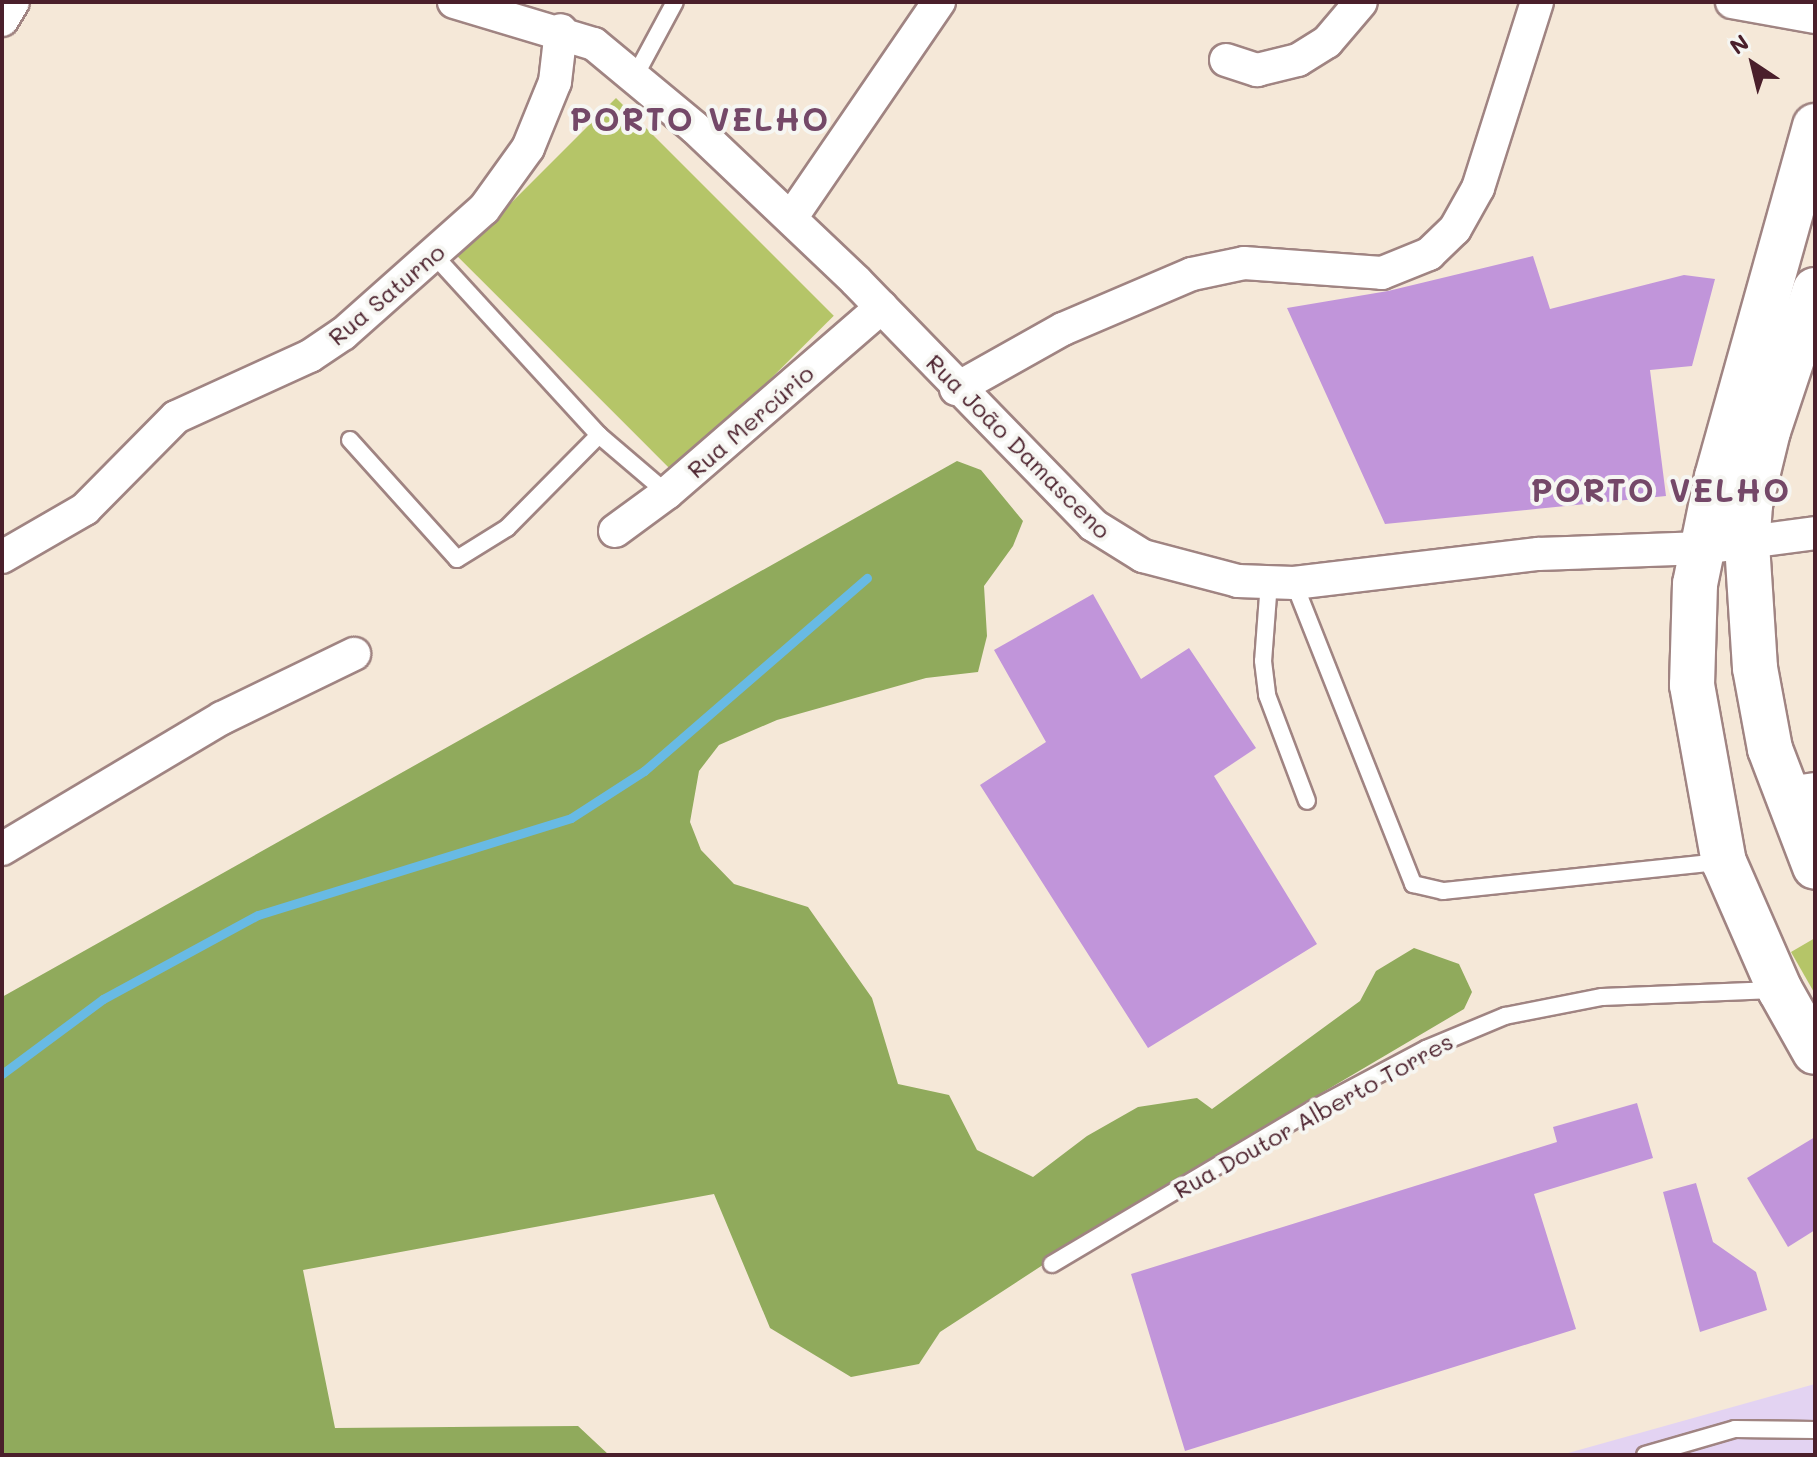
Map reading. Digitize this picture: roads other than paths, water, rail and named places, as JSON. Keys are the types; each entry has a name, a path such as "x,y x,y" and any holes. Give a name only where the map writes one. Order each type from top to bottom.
{"main road":[{"path":"1815,126 1717,477 1695,584 1692,685 1724,862 1780,990 1815,1052"},
{"path":"1815,290 1748,524 1755,668 1770,749 1801,791 1815,867"}],"street":[{"path":"2,20 13,2"},
{"name":"Rua João Damasceno","path":"454,2 561,30 594,44 791,218 882,307 956,389 1093,525 1116,542 1185,568 1238,581 1282,583 1538,554 1703,548 1748,524 1815,533"},
{"path":"791,218 939,2"},
{"path":"1226,60 1257,70 1298,60 1327,42 1361,2"},
{"path":"956,389 1063,329 1192,274 1244,263 1382,273 1429,254 1455,229 1478,188 1537,2"},
{"path":"1732,2 1815,17"},
{"name":"Rua Saturno","path":"2,557 85,509 176,417 310,356 484,209 521,163 555,82 561,30"},
{"name":"Rua Mercúrio","path":"615,531 667,493 882,307"},
{"path":"2,849 222,718 354,654"}],"lane":[{"path":"634,78 675,2"},
{"path":"433,254 599,435 667,493"},
{"path":"350,440 457,559 507,528 599,435"},
{"path":"1282,583 1263,661 1267,695 1307,801"},
{"path":"1282,583 1413,884 1443,891 1724,862"},
{"name":"Rua Doutor Alberto Torres","path":"1052,1264 1315,1108 1426,1049 1494,1020 1555,1002 1602,997 1780,990"},
{"path":"1645,1455 1735,1429 1815,1430"}],"waterway":[{"path":"2,1074 103,999 258,915 571,818 644,771 867,578"}],"district":[{"name":"PORTO VELHO","path":"700,118"},
{"name":"PORTO VELHO","path":"1661,489"}]}
